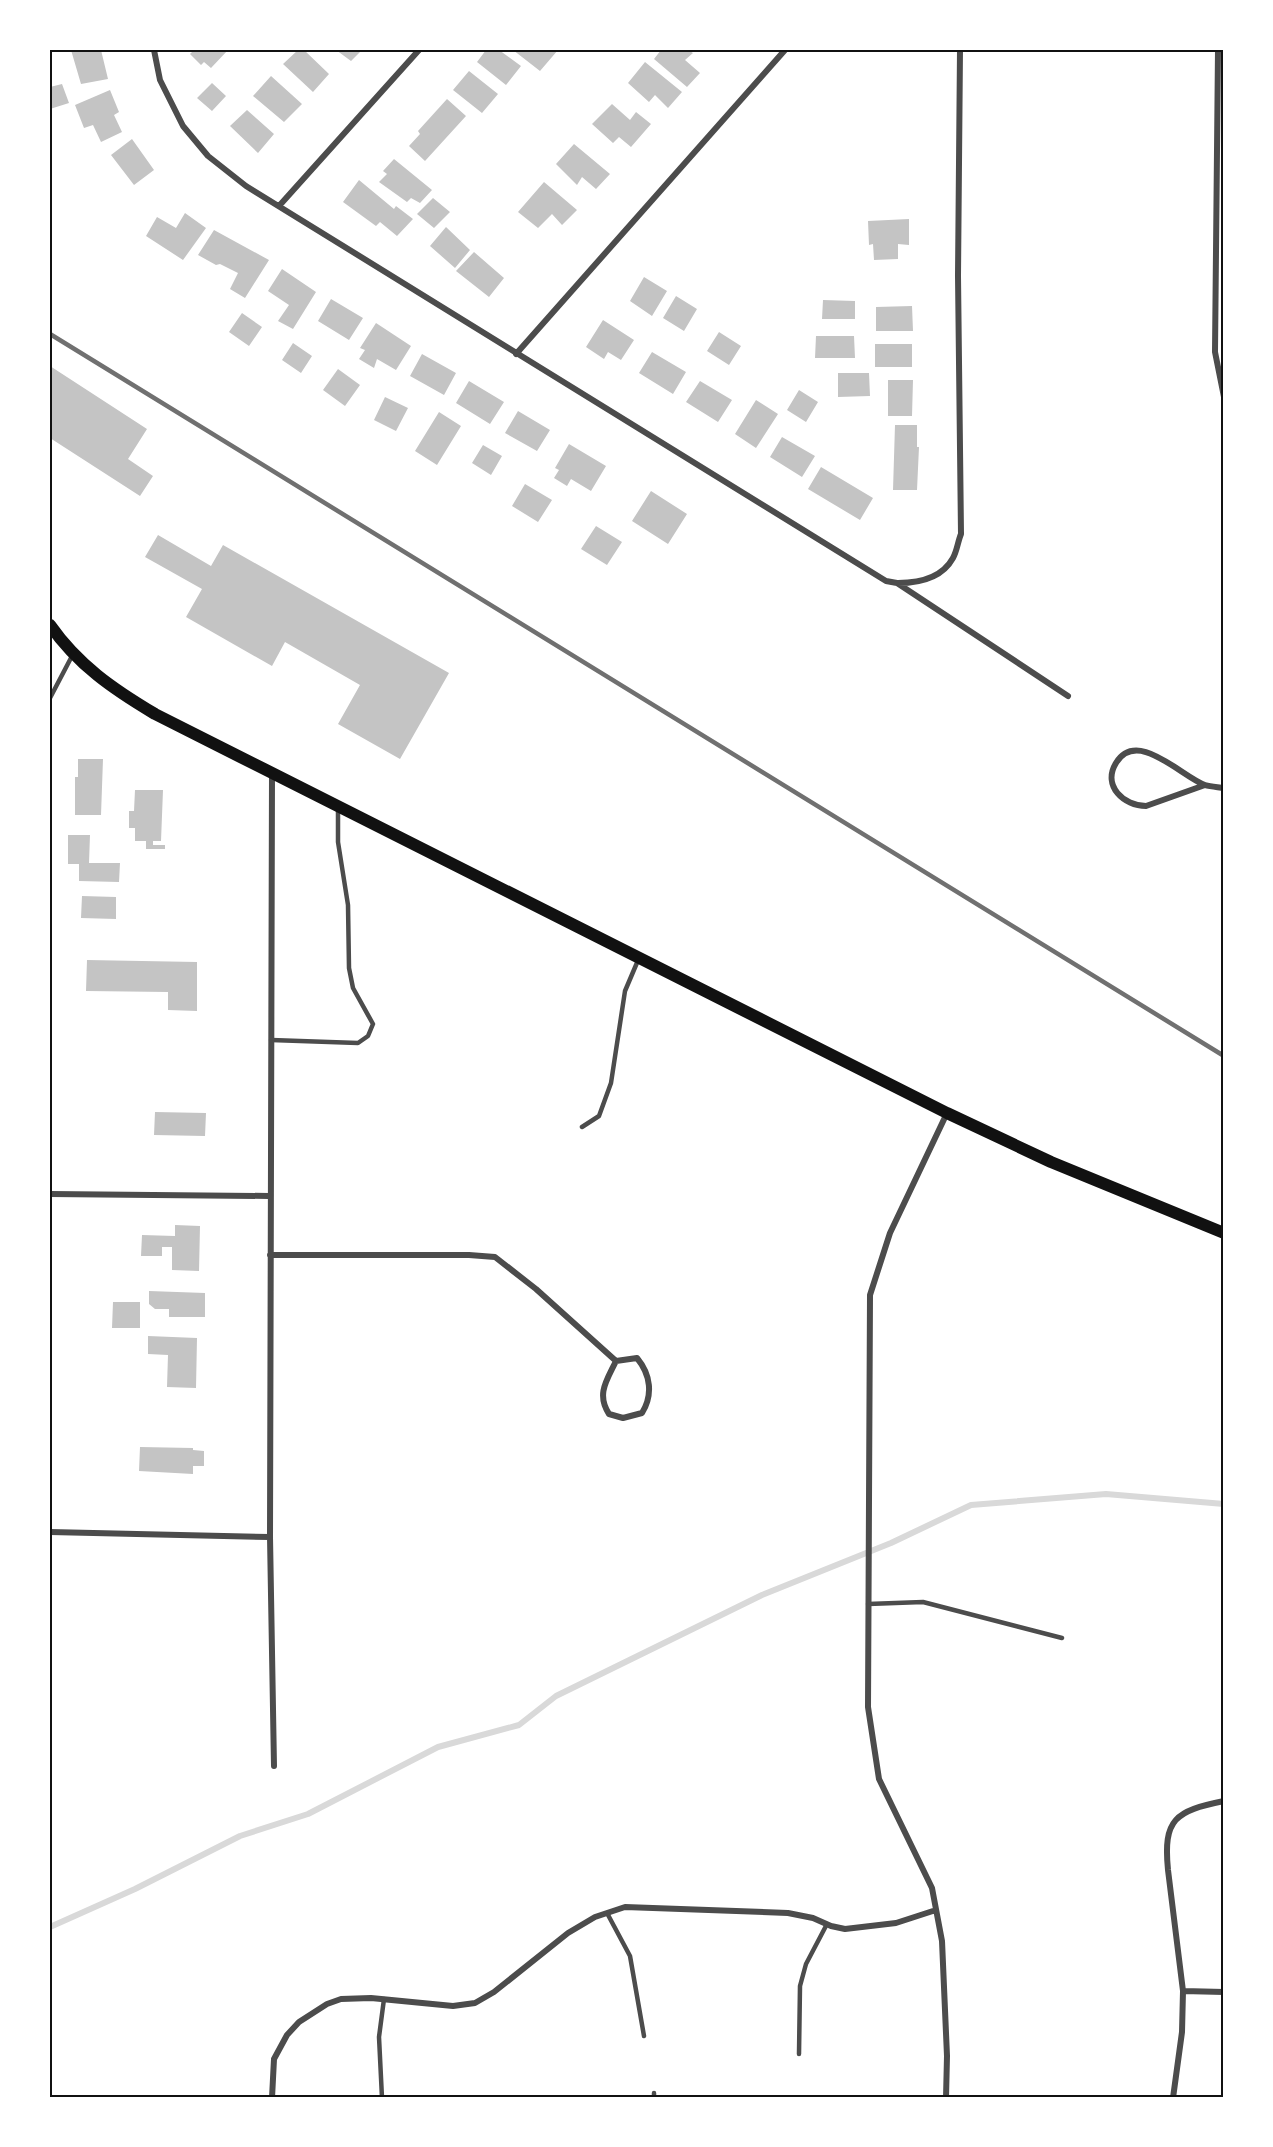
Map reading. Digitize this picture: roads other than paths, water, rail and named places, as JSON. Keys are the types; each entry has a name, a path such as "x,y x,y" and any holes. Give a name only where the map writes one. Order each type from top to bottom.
{"main road":[{"path":"50,625 65,647 92,672 139,705 947,1113 1051,1162 1224,1233"}],"street":[{"path":"154,50 160,80 183,126 208,156 246,186 886,580 897,583 917,583 939,574 953,558 961,534 958,288 960,50"},
{"path":"279,206 419,50"},
{"path":"516,354 785,50"},
{"path":"1218,50 1215,352 1224,397"},
{"path":"897,583 1068,696"},
{"path":"1205,785 1146,806 1138,806 1131,805 1114,790 1112,773 1119,758 1126,753 1142,750 1205,785 1224,789"},
{"path":"272,773 269,1196 270,1537 274,1766"},
{"path":"946,2097 947,2056 942,1941 932,1888 879,1779 867,1707 870,1295 890,1233 947,1113"},
{"path":"50,1194 269,1196"},
{"path":"270,1255 495,1257 536,1289 616,1362"},
{"path":"637,1358 645,1368 650,1385 649,1402 642,1413 623,1418 609,1414 602,1405 603,1389 616,1362 637,1358"},
{"path":"50,1532 270,1537"},
{"path":"1173,2097 1182,2032 1183,1991 1166,1851 1168,1835 1175,1820 1187,1811 1224,1802"},
{"path":"272,2097 274,2059 286,2035 299,2022 327,2004 341,1999 384,1999 453,2006 475,2003 494,1992 568,1933 595,1917 607,1913 625,1908 788,1913 813,1918 845,1929 896,1923 936,1910"},
{"path":"1183,1991 1224,1992"}],"lane":[{"path":"50,698 73,654"},
{"path":"270,1040 358,1042 368,1036 373,1024 353,988 349,968 348,905 338,842 338,806"},
{"path":"582,1126 599,1116 611,1083 626,991 639,958"},
{"path":"868,1604 923,1602 1062,1638"},
{"path":"607,1913 630,1956 644,2036"},
{"path":"799,2054 801,1986 806,1964 826,1924"},
{"path":"382,2097 379,2037 384,1999"}],"waterway":[{"path":"50,1927 135,1889 240,1836 308,1814 438,1747 519,1725 556,1696 762,1595 891,1543 971,1505 1106,1494 1224,1504"}],"railway":[{"path":"50,334 1224,1056"}]}
